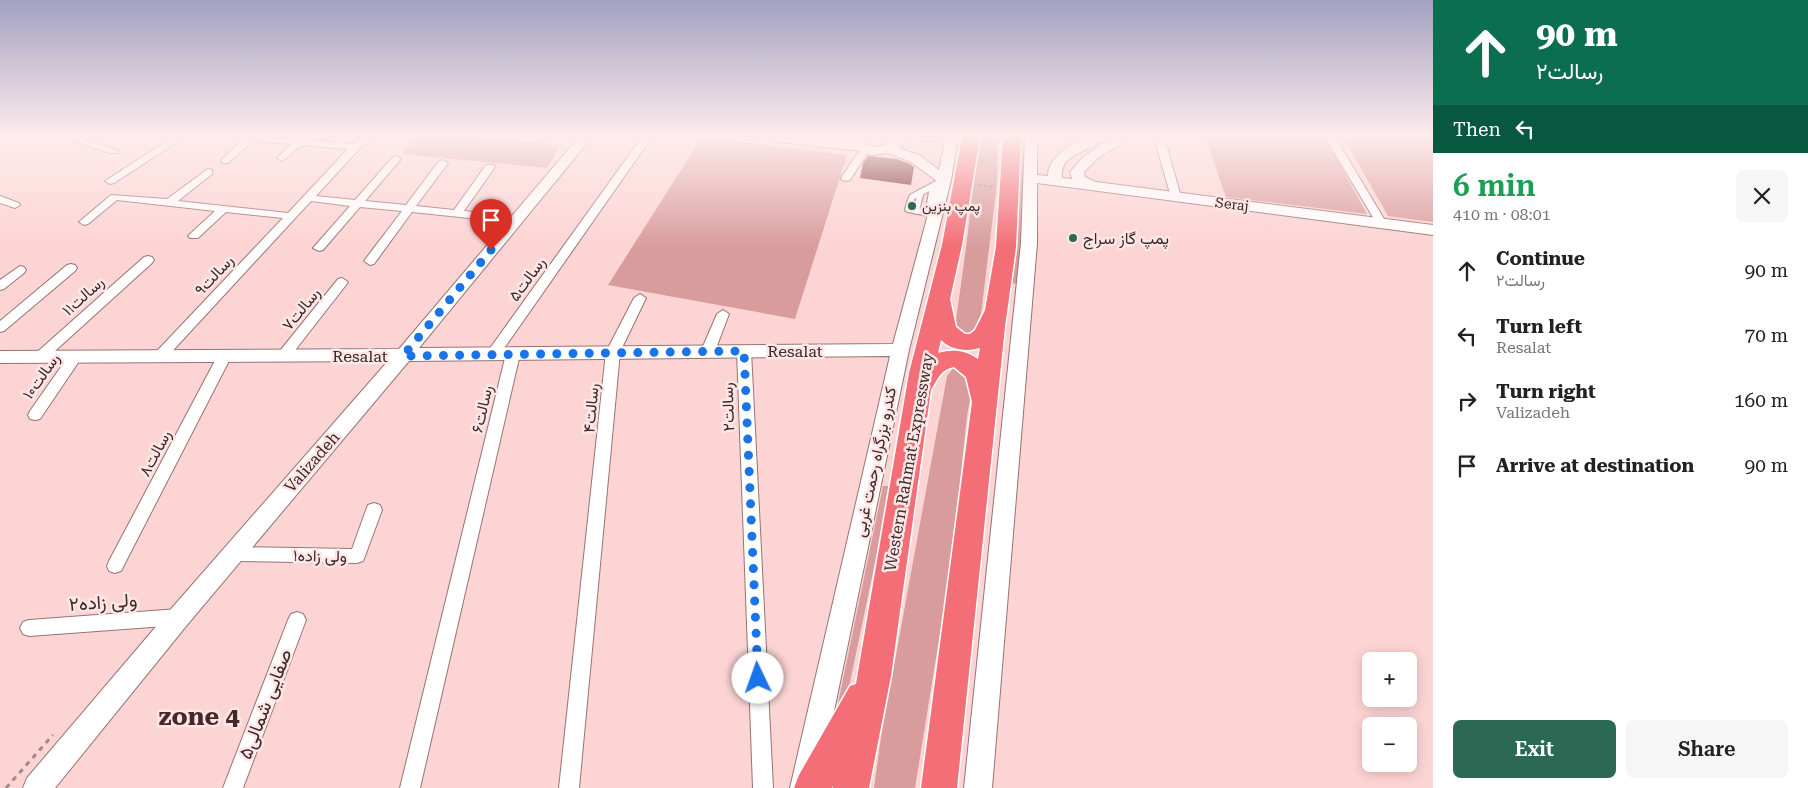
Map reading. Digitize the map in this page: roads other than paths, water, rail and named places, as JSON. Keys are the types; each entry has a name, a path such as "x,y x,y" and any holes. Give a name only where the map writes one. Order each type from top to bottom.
{"highway":[{"name":"Western Rahmat Expressway","path":"851,788 874,676 918,397 952,245 946,183 951,174"},
{"path":"939,788 1006,247 1010,174"},
{"path":"940,295 941,314 945,330 952,338 965,342 982,338 998,305"},
{"path":"918,397 931,366 940,361 957,359 970,366 977,374 986,412"},
{"path":"812,788 874,676"}],"street":[{"path":"110,180 120,174"},
{"path":"170,202 206,174"},
{"name":"رسالت۹","path":"161,355 331,174"},
{"path":"319,248 383,174"},
{"path":"370,261 435,174"},
{"path":"457,213 485,174"},
{"name":"Valizadeh","path":"37,788 555,174"},
{"name":"رسالت۵","path":"492,354 621,174"},
{"path":"846,178 847,174"},
{"path":"934,174 946,183"},
{"name":"کندرو بزرگراه رحمت غربی","path":"804,788 900,350 926,215 946,183 947,174"},
{"path":"978,788 1029,243 1031,174"},
{"path":"1053,174 1055,181"},
{"path":"1078,174 1079,179 1091,185"},
{"path":"1170,174 1176,197"},
{"path":"1352,174 1382,224"},
{"name":"Seraj","path":"1031,178 1433,230"},
{"path":"84,222 115,197 290,216"},
{"path":"0,198 15,205"},
{"path":"308,198 516,220"},
{"path":"194,236 224,208"},
{"name":"رسالت۱۱","path":"40,357 148,260"},
{"path":"0,328 71,268"},
{"path":"0,286 20,270"},
{"name":"رسالت۷","path":"284,355 342,282"},
{"path":"614,352 640,298"},
{"path":"708,351 722,314"},
{"name":"Resalat","path":"0,356 403,356 900,350"},
{"name":"رسالت۲","path":"744,351 763,788"},
{"name":"رسالت۴","path":"569,788 614,352"},
{"name":"رسالت۶","path":"410,788 513,354"},
{"name":"رسالت۸","path":"115,566 225,355"},
{"name":"رسالت۱۰","path":"35,415 75,356"},
{"name":"ولی زاده۱","path":"233,554 357,556 374,510"},
{"name":"ولی زاده۲","path":"30,628 179,618"},
{"name":"صفایی شمالی۵","path":"234,788 297,620"}],"lane":[{"path":"926,215 921,192 946,183"}],"place":[{"name":"پمپ بنزین","path":"912,206"},
{"name":"پمپ گاز سراج","path":"1073,238"}],"district":[{"name":"zone 4","path":"199,716"}]}
